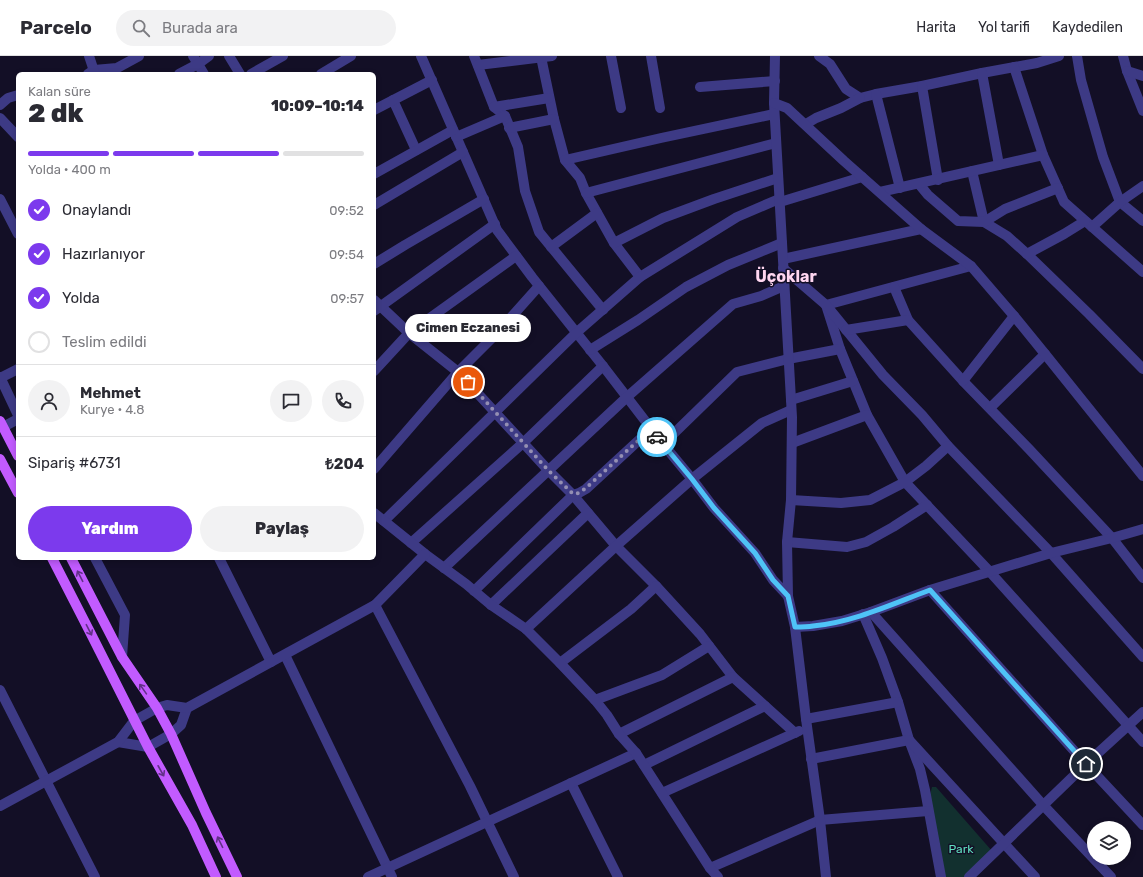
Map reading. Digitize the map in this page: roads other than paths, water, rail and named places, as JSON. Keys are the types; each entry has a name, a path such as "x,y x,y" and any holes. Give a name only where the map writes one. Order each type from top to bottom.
{"main road":[{"path":"2,424 16,452"},
{"path":"0,459 16,489"},
{"path":"53,560 134,721 192,825 216,877"},
{"path":"72,560 122,658 157,708 171,734 206,813 238,877"}],"street":[{"path":"89,56 92,72"},
{"path":"97,72 117,68 139,56"},
{"path":"181,72 195,60 209,56"},
{"path":"229,56 239,72"},
{"path":"255,72 283,56"},
{"path":"324,72 351,56"},
{"path":"421,56 497,230 651,429 714,508 755,553 773,580 788,596"},
{"path":"552,56 476,60 494,107 505,116 518,147 525,191 539,232 603,310"},
{"path":"611,56 621,108"},
{"path":"651,56 660,108"},
{"path":"775,56 774,114 780,200 792,443 791,500 787,542 788,596 795,627 826,877"},
{"path":"819,56 830,64 846,89 860,98"},
{"path":"806,124 860,98 1037,63 1059,56"},
{"path":"1077,56 1081,80 1103,157 1120,202 1143,221"},
{"path":"1123,56 1127,71 1143,111"},
{"path":"541,57 564,160 580,178 586,194 614,243 640,277"},
{"path":"195,60 203,72"},
{"path":"1014,67 1043,155 1064,202 1143,272"},
{"path":"1127,71 1143,76"},
{"path":"982,73 999,165"},
{"path":"376,109 432,80"},
{"path":"700,88 775,81"},
{"path":"922,86 938,180"},
{"path":"876,94 900,188"},
{"path":"0,105 8,98 16,96"},
{"path":"494,107 549,98"},
{"path":"393,100 416,150"},
{"path":"774,103 787,108 921,229 971,266 1014,316 1143,476"},
{"path":"564,160 774,114"},
{"path":"376,173 416,150 455,133 505,116"},
{"path":"0,118 16,135"},
{"path":"510,128 554,119"},
{"path":"586,194 776,143"},
{"path":"376,205 463,152"},
{"path":"880,192 1043,155"},
{"path":"972,171 984,222"},
{"path":"384,521 576,334 640,277 737,217 780,200 862,177"},
{"path":"614,243 663,218 778,178"},
{"path":"919,184 928,195 958,221 984,222 1007,236 1089,314 1143,369"},
{"path":"1026,254 1064,234 1088,224 1143,186"},
{"path":"984,222 1005,209 1058,188"},
{"path":"0,199 16,230"},
{"path":"376,263 484,200"},
{"path":"551,247 597,213"},
{"path":"495,224 376,306 458,372 548,470 573,494 616,546 656,586 709,646 733,677 795,733"},
{"path":"783,263 921,229"},
{"path":"590,350 638,320 686,287 728,265 782,242"},
{"path":"376,369 409,333 516,256"},
{"path":"783,263 826,305 883,375 922,415 948,446 1051,553 1143,657"},
{"path":"826,305 971,266"},
{"path":"376,467 458,372 493,337 539,286"},
{"path":"444,568 627,397 733,304 761,296 784,286"},
{"path":"894,287 908,320 963,381 1112,538 1143,578"},
{"path":"826,305 840,348 867,415 905,482 990,572 1143,742"},
{"path":"963,381 1014,316"},
{"path":"846,330 908,320"},
{"path":"663,444 737,372 840,348"},
{"path":"990,408 1045,354"},
{"path":"411,543 524,443 603,366"},
{"path":"16,370 0,378 16,411"},
{"path":"526,629 616,546 692,479 762,423 791,405 853,381"},
{"path":"792,443 867,415"},
{"path":"2,424 16,420"},
{"path":"474,591 573,494 579,493 586,488 651,429"},
{"path":"791,500 841,503 870,500 905,482 926,466 948,446"},
{"path":"787,542 847,547 866,542 927,505"},
{"path":"491,605 588,513"},
{"path":"376,515 491,605 526,629 595,700 619,734 636,753 710,868 718,877"},
{"path":"795,627 813,626 842,621 930,590 1051,553 1143,529"},
{"path":"0,806 118,742 134,721 157,708 167,705 187,708 375,605 425,554"},
{"path":"96,560 125,614 122,658"},
{"path":"220,560 271,662"},
{"path":"560,663 631,609 656,586"},
{"path":"930,590 1086,764 1143,825"},
{"path":"375,605 470,786 514,877"},
{"path":"867,613 920,769 941,877"},
{"path":"867,613 1111,877"},
{"path":"595,700 662,675 709,646"},
{"path":"284,655 392,877"},
{"path":"619,734 733,677"},
{"path":"1,693 95,877"},
{"path":"662,793 795,733 806,723 898,702"},
{"path":"644,765 765,706"},
{"path":"118,742 148,747 171,734 181,725 187,708"},
{"path":"969,877 1086,764 1143,712"},
{"path":"811,759 909,740"},
{"path":"909,740 1035,877"},
{"path":"368,877 636,753"},
{"path":"920,769 941,774"},
{"path":"571,783 618,877"},
{"path":"710,868 820,820 928,811"}],"place":[{"name":"Cimen Eczanesi","path":"468,382"}],"district":[{"name":"Üçoklar","path":"786,276"}],"park label":[{"name":"Park","path":"961,849"}]}
